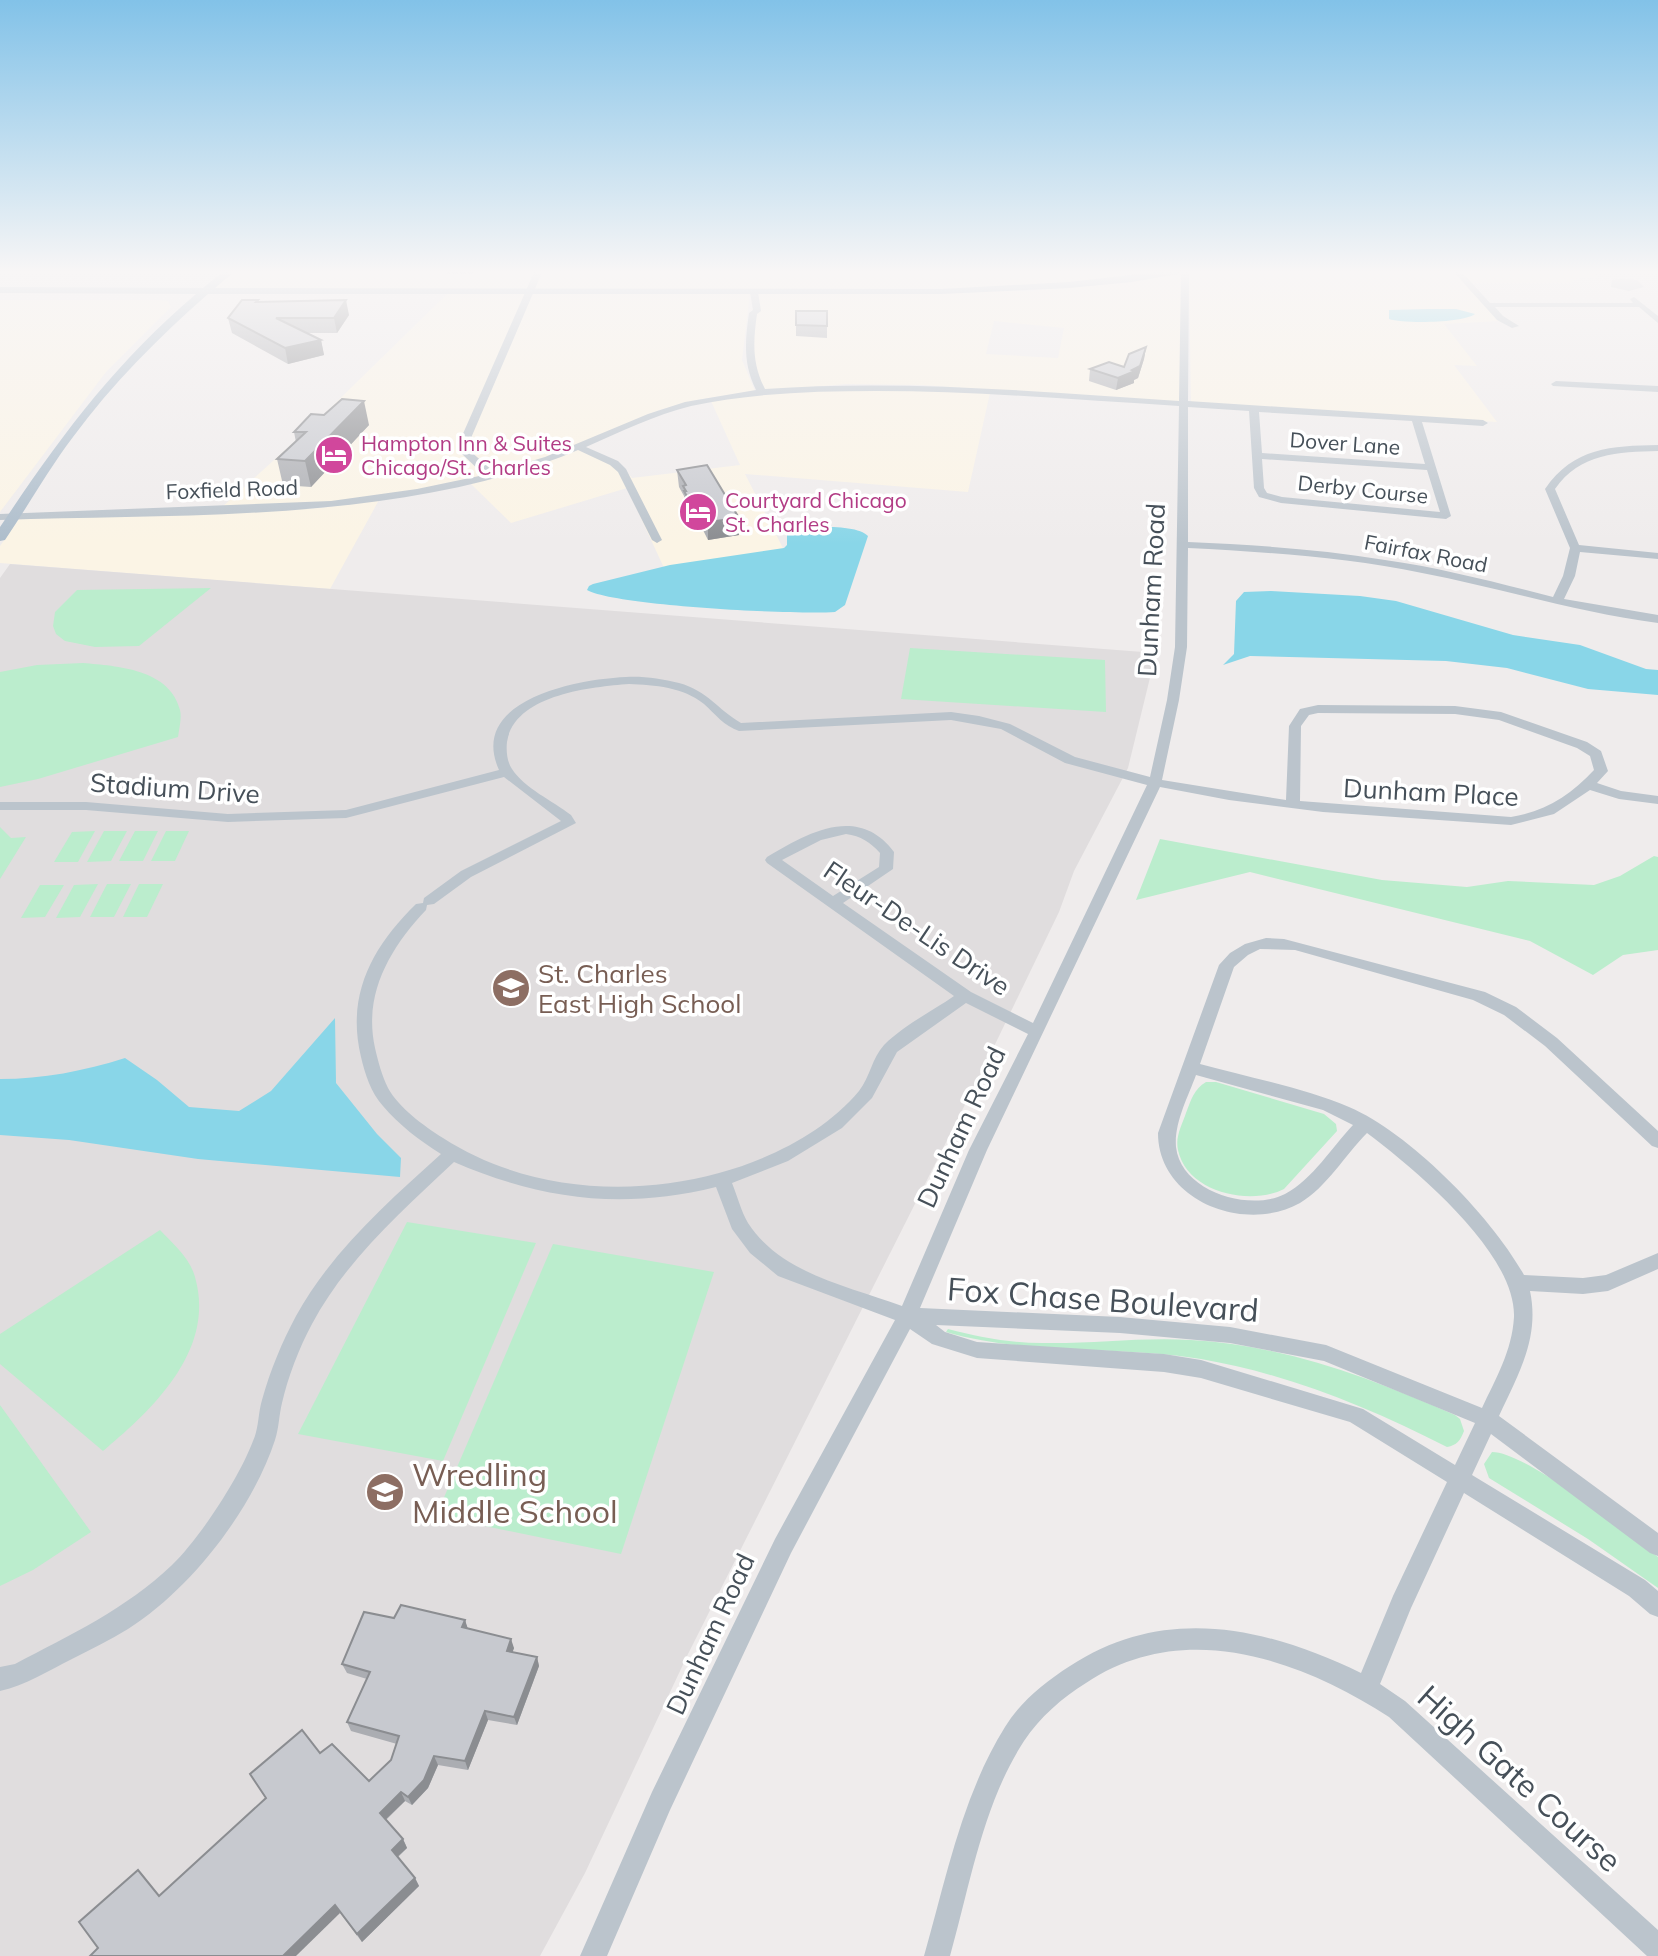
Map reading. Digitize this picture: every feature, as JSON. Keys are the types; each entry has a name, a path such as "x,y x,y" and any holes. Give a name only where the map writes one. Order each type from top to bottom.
{"main road":[{"path":"0,537 66,437 130,361"}],"street":[{"path":"492,476 464,451 463,445 500,361"},
{"path":"749,361 750,370 762,392"},
{"name":"Dunham Road","path":"593,1956 661,1801 783,1546 906,1316 978,1150 1155,783 1181,647 1186,361"},
{"path":"1556,384 1658,389"},
{"name":"Foxfield Road","path":"0,517 261,509 331,504 417,492 492,476 579,447 668,410 711,399 844,386 906,387 1483,423"},
{"name":"Derby Course","path":"1254,409 1259,488 1263,495 1446,516 1416,419"},
{"path":"579,447 614,463 622,471 657,540"},
{"path":"1557,601 1570,576 1575,548 1550,489 1558,474 1575,461 1611,451 1658,448"},
{"name":"Dover Lane","path":"1258,456 1429,467"},
{"name":"Fairfax Road","path":"1183,545 1393,564 1598,611 1658,619"},
{"path":"1575,548 1658,556"},
{"name":"Dunham Place","path":"507,772 501,758 499,742 504,725 539,700 586,683 643,680 675,685 701,696 729,723 753,727 951,716 978,718 1012,729 1068,759 1155,783 1339,811 1511,821 1545,815 1589,785"},
{"path":"1293,804 1295,726 1305,712 1335,707 1480,712 1521,722 1570,739 1596,754 1601,771 1589,785 1619,795 1658,800"},
{"path":"507,772 569,823 466,874 425,904 405,923 372,978 363,1003 363,1029 369,1058 387,1100 415,1127 452,1154 504,1177 559,1189 661,1193 722,1179 820,1136 846,1116 868,1091 890,1048 965,996"},
{"name":"Stadium Drive","path":"0,806 109,807 228,818 346,814 507,772"},
{"name":"Fleur-De-Lis Drive","path":"832,903 886,869 887,852 874,838 854,830 826,831 772,860 832,903 965,996 1037,1032"},
{"path":"1366,1123 1344,1143 1296,1197 1284,1203 1265,1207 1229,1205 1212,1199 1184,1179 1174,1168 1167,1150 1167,1133 1227,965 1241,950 1270,942 1295,945 1479,996 1510,1011 1551,1042 1658,1140"},
{"path":"1192,1068 1324,1105 1366,1123 1385,1135 1495,1244 1520,1293 1525,1321 1519,1351 1401,1604 1367,1688"},
{"path":"0,1679 18,1675 121,1620 181,1572 222,1519 247,1478 265,1439 272,1401 284,1365 324,1284 378,1222 452,1154"},
{"name":"Fox Chase Boulevard","path":"722,1179 739,1224 757,1248 785,1271 906,1316 939,1338 977,1350 1164,1363 1234,1378 1356,1415 1637,1588 1658,1606"},
{"path":"1520,1293 1608,1283 1658,1261"},
{"name":"Fox Chase Boulevard","path":"906,1316 1120,1325 1230,1335 1326,1353 1487,1419 1658,1546"},
{"name":"High Gate Course","path":"937,1956 991,1779 1012,1738 1041,1702 1075,1674 1112,1653 1149,1643 1190,1638 1238,1642 1280,1651 1323,1665 1367,1688 1397,1709 1658,1948"}],"shaded area":[{"path":"0,361 117,361 106,372 0,512"},
{"path":"378,361 501,361 487,400 504,361 743,361 755,391 696,400 659,410 546,458 486,475 417,490 351,500 220,509"},
{"path":"754,361 1181,361 1181,404 923,385 846,384 765,391 755,371"},
{"path":"1190,361 1473,361 1477,366 1454,365 1497,422 1191,404"},
{"path":"840,388 990,393 968,492 745,474 786,554 665,570 627,488 511,523 470,483 555,459 585,447 619,463 632,478 740,465 711,401"},
{"path":"379,500 330,589 0,563 0,546 19,519 321,508"},
{"path":"10,564 1156,653 1128,768 1074,871 1059,912 986,1063 688,1654 585,1873 540,1956 0,1956 0,578"}],"green space":[{"path":"211,588 139,646 95,647 65,641 56,634 53,626 55,612 77,590"},
{"path":"910,648 1105,660 1106,712 901,699"},
{"path":"83,663 126,668 154,678 165,686 174,696 180,710 178,737 38,779 0,787 0,672 37,665"},
{"path":"0,827 11,838 26,837 0,879"},
{"path":"95,831 78,862 54,862 72,832"},
{"path":"104,831 127,831 111,861 87,862"},
{"path":"135,831 158,831 143,861 119,861"},
{"path":"166,831 189,831 175,861 151,861"},
{"path":"1160,839 1382,880 1467,887 1508,881 1594,885 1620,876 1654,856 1658,857 1658,950 1623,955 1593,975 1530,941 1250,872 1136,900"},
{"path":"98,884 80,917 56,918 74,885"},
{"path":"107,884 131,884 114,917 90,917"},
{"path":"139,884 163,884 147,917 123,917"},
{"path":"40,885 64,885 45,917 21,918"},
{"path":"1206,1082 1216,1082 1324,1114 1336,1124 1337,1131 1284,1189 1255,1196 1222,1192 1194,1177 1184,1165 1177,1145 1190,1104 1196,1091"},
{"path":"407,1222 536,1243 443,1461 298,1434"},
{"path":"160,1230 181,1252 193,1270 199,1304 197,1329 176,1376 160,1397 103,1451 0,1364 0,1334"},
{"path":"553,1244 714,1272 621,1554 436,1516"},
{"path":"948,1329 994,1339 1030,1343 1172,1339 1259,1349 1293,1356 1391,1388 1455,1415 1460,1419 1464,1431 1458,1442 1447,1447 1387,1418 1327,1394 1233,1365 1137,1352 1009,1344 946,1332"},
{"path":"0,1405 91,1532 33,1570 0,1586"},
{"path":"1492,1452 1528,1465 1551,1479 1658,1557 1658,1588 1588,1539 1489,1478 1484,1464"}],"water":[{"path":"794,527 845,528 863,532 868,536 845,605 835,612 747,611 668,605 604,596 587,590 593,584 670,565 784,548 787,545 787,530"},
{"path":"1244,592 1360,596 1396,601 1513,635 1580,645 1646,669 1658,670 1658,695 1588,689 1507,668 1446,661 1250,656 1223,665 1234,654 1236,601"},
{"path":"335,1018 336,1083 377,1134 401,1158 400,1177 198,1159 69,1140 0,1135 0,1079 63,1073 125,1058 189,1107 239,1111 271,1091"}],"building":[{"path":"1126,361 1141,361 1140,366 1132,370 1135,371 1118,378 1090,369 1109,362 1124,367"},
{"path":"342,399 364,401 305,461 277,459 306,432 294,432 311,414 324,415"},
{"path":"707,465 739,518 708,522 697,503 691,504 684,491 683,486 686,485 677,470"},
{"path":"401,1605 465,1620 462,1627 511,1639 507,1651 537,1657 514,1717 485,1711 465,1761 434,1756 424,1780 408,1797 401,1792 380,1813 403,1839 392,1850 415,1878 357,1934 335,1905 283,1956 90,1956 98,1948 79,1922 138,1870 159,1896 266,1798 250,1774 302,1730 320,1753 332,1744 369,1781 391,1760 399,1736 347,1722 370,1672 342,1664 364,1612 394,1618"}],"place":[{"name":"Hampton Inn & Suites Chicago/St. Charles","path":"334,455"},
{"name":"Courtyard Chicago St. Charles","path":"698,512"},
{"name":"St. Charles East High School","path":"511,988"},
{"name":"Wredling Middle School","path":"385,1492"}]}
